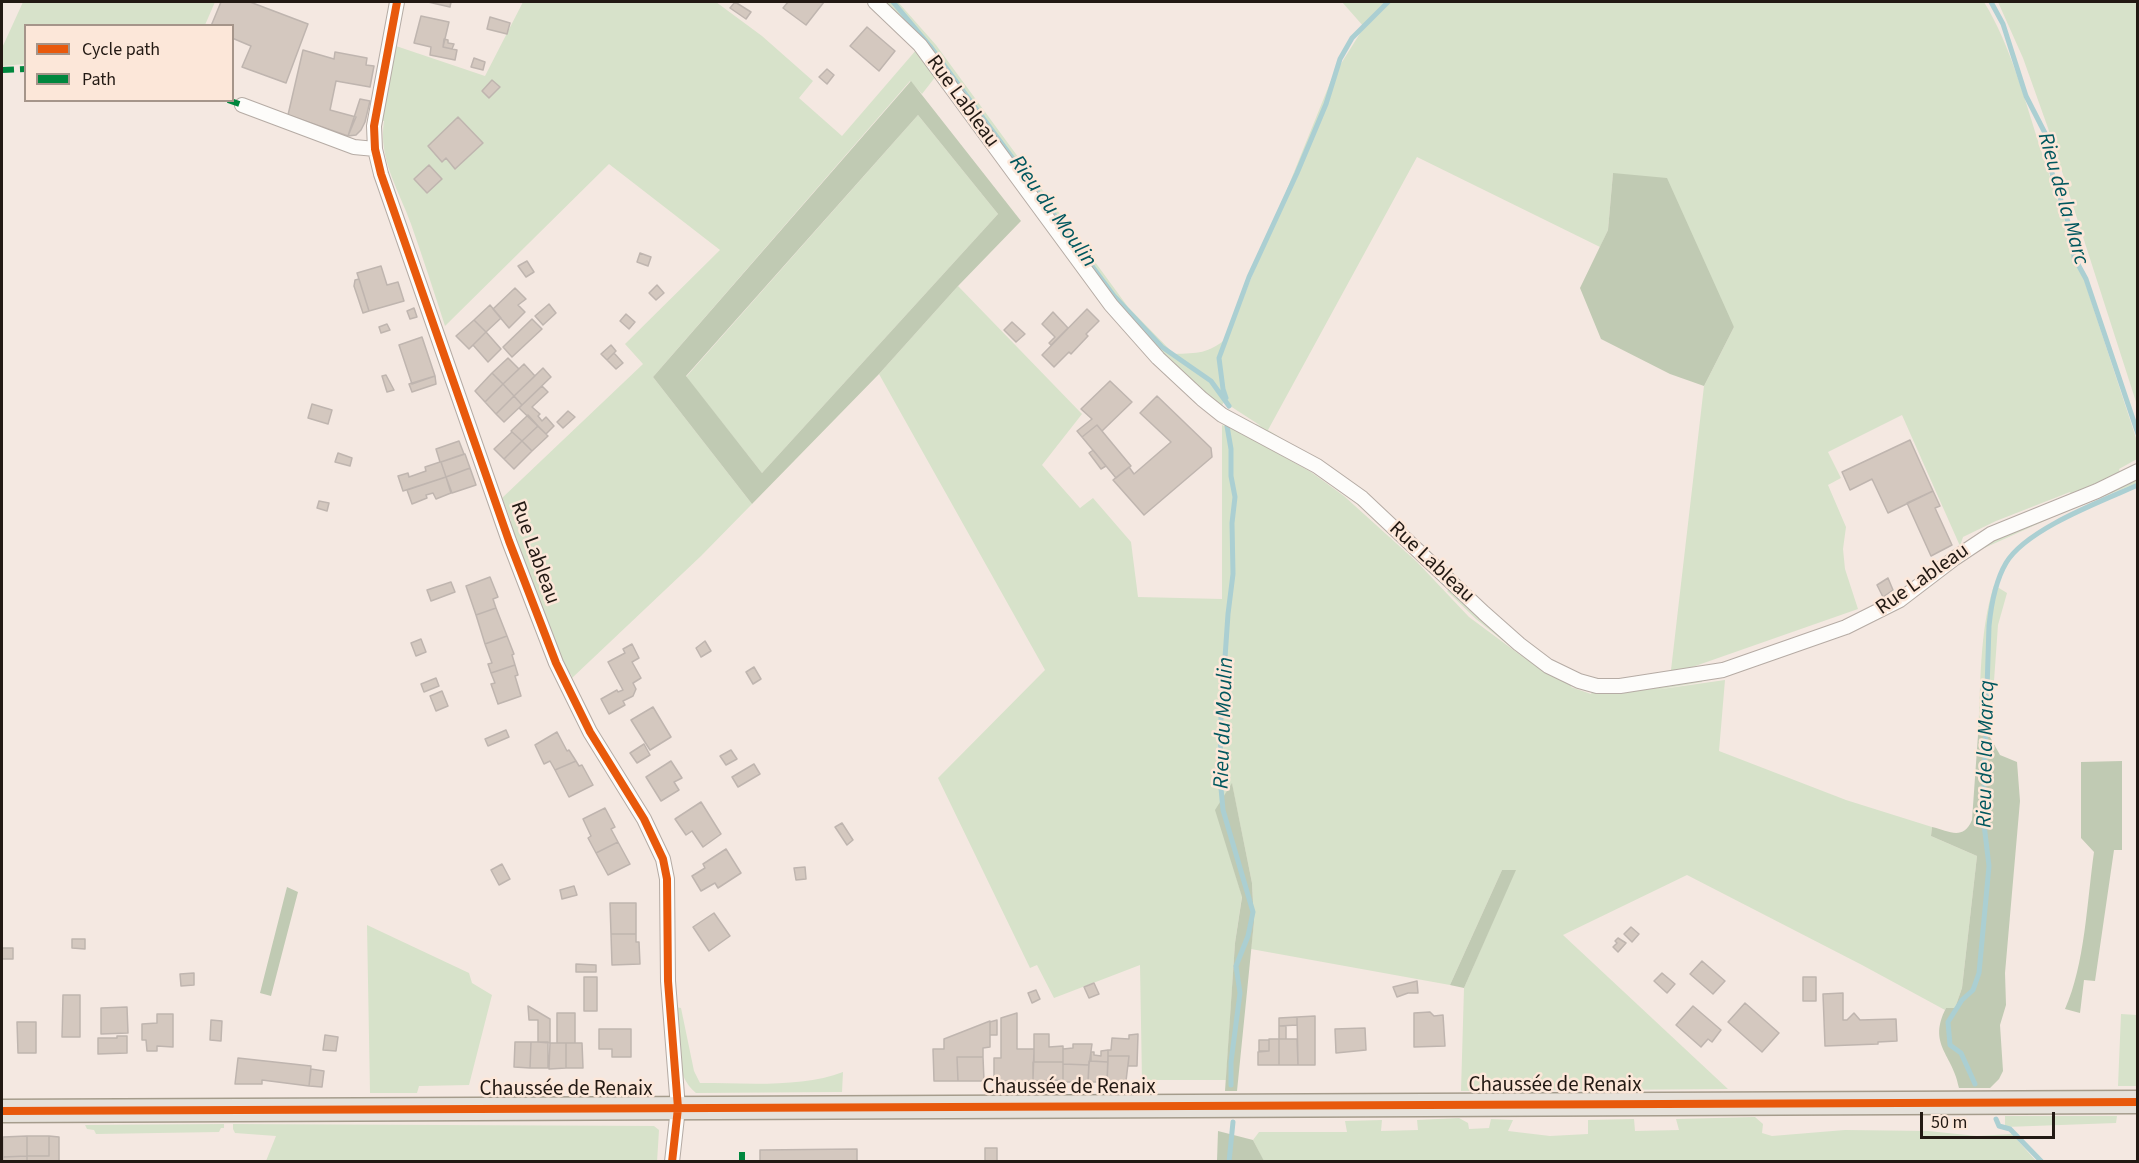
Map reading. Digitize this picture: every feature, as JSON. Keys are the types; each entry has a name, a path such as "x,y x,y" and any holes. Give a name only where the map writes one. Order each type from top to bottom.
{"main road":[{"name":"Chaussée de Renaix","path":"2,1111 2138,1102"}],"street":[{"name":"Rue Lableau","path":"397,2 374,126 375,149 381,174 509,541 556,663 590,732 648,827 663,860 667,879 668,981 678,1108 672,1161"},
{"name":"Rue Lableau","path":"875,2 920,45 1111,305 1133,332 1182,381 1222,415 1317,466 1362,498 1519,644 1548,666 1579,681 1597,686 1620,686 1723,670 1846,627 1900,600 1974,544 1991,534 2097,491 2138,471"},
{"path":"242,105 332,140 354,147 375,149"}],"green space":[{"path":"23,2 215,2 205,24 24,24 24,64 2,66 2,48"},
{"path":"523,2 716,2 762,36 813,81 799,98 842,136 917,49 936,76 922,94 910,81 653,377 752,504 701,556 572,678 571,674 566,675 508,523 511,521 502,498 643,364 625,344 720,250 609,164 445,326 411,224 391,174 384,148 384,121 382,121 396,46 485,76"},
{"path":"883,2 898,2 936,45 1128,307 1174,354 1202,352 1227,338 1332,78 1364,27 1342,2 1984,2 2010,55 2023,93 2137,441 2137,459 2119,469 2121,475 2071,497 2070,492 1996,521 1963,537 1960,546 1902,415 1828,452 1841,478 1828,485 1846,527 1843,549 1845,569 1858,609 1681,671 1671,670 1704,386 1734,327 1613,173 1608,230 1600,247 1417,157 1268,430 1332,469 1254,426 1256,424 1261,426 1224,402 1220,409 1129,322"},
{"path":"1998,2 2137,2 2137,405 2048,128 2023,58"},
{"path":"911,81 1021,221 958,286 879,374 752,504 653,377","holes":["918,115 998,214 762,473 686,376"]},
{"path":"918,115 998,214 762,473 686,377"},
{"path":"1613,173 1667,178 1734,327 1704,386 1670,374 1601,339 1580,288 1608,230"},
{"path":"958,286 1082,414 1042,465 1080,508 1093,498 1131,542 1138,597 1222,599 1222,425 1232,428 1311,472 1344,496 1417,562 1469,617 1527,660 1476,619 1447,591 1450,589 1573,682 1571,687 1591,694 1594,688 1701,677 1702,682 1655,690 1725,680 1719,751 1846,800 1932,827 1931,836 1977,856 1962,988 1955,1008 1945,1010 1687,875 1563,935 1728,1089 1461,1091 1464,988 1515,870 1502,870 1450,985 1251,949 1254,922 1252,883 1232,784 1216,810 1242,896 1235,943 1226,1080 1142,1080 1140,965 1054,998 1037,965 1030,968 938,778 1045,670 879,374"},
{"path":"2137,476 2137,483 1982,549 1981,543"},
{"path":"1994,585 2007,593 1998,625 1990,737 1978,735 1983,640"},
{"path":"1978,735 1990,737 2000,755 2017,762 2020,801 2005,973 2006,1005 2000,1025 2003,1071 1990,1088 1959,1088 1940,1041 1939,1031 1946,1008 1955,1008 1962,988 1977,856 1931,836 1932,827 1955,833 1964,831 1972,820"},
{"path":"2122,761 2122,850 2114,850 2095,981 2084,980 2080,1013 2065,1009 2072,992 2081,953 2094,852 2081,838 2081,762"},
{"path":"1232,783 1252,883 1254,922 1237,1091 1225,1091 1235,943 1242,897 1215,810"},
{"path":"1502,870 1516,870 1464,988 1450,985"},
{"path":"287,887 298,892 271,996 260,993"},
{"path":"367,925 469,973 472,983 492,995 469,1085 419,1086 417,1093 370,1093"},
{"path":"675,1007 681,1008 694,1071 700,1083 792,1083 843,1072 842,1092 696,1093 683,1076 680,1065 676,1041"},
{"path":"2121,1014 2137,1015 2137,1086 2118,1086"},
{"path":"2005,1116 2117,1116 2116,1123 2005,1127"},
{"path":"1755,1117 1763,1124 1762,1133 1772,1136 1845,1130 1928,1131 1977,1136 2012,1134 2036,1161 1264,1162 1253,1140 1259,1132 1347,1132 1345,1121 1382,1120 1381,1131 1418,1130 1417,1120 1459,1118 1468,1123 1469,1129 1489,1128 1491,1119 1513,1120 1508,1131 1550,1136 1588,1134 1588,1120 1634,1119 1635,1131 1679,1130 1676,1119"},
{"path":"224,1124 224,1128 221,1128 219,1132 96,1134 94,1130 87,1129 85,1125"},
{"path":"233,1124 654,1126 659,1130 657,1162 266,1161 276,1136 235,1133"},
{"path":"1218,1131 1253,1140 1264,1161 1217,1161"}],"building":[{"path":"221,2 250,2 308,24 286,83 242,67 251,46 234,39 234,24 212,24"},
{"path":"428,2 451,2 450,7"},
{"path":"735,2 751,12 746,19 730,8"},
{"path":"788,2 824,2 806,25 783,8"},
{"path":"421,16 449,22 443,47 457,50 455,60 430,55 431,47 414,43"},
{"path":"490,17 510,23 507,34 487,29"},
{"path":"867,27 895,51 879,71 850,46"},
{"path":"444,39 454,44 452,49 443,47"},
{"path":"303,50 334,59 335,52 367,58 366,65 374,66 370,87 336,81 330,110 356,117 348,136 288,115"},
{"path":"474,58 485,62 483,70 471,67"},
{"path":"827,69 834,75 827,84 819,77"},
{"path":"492,80 500,87 489,98 482,91"},
{"path":"360,99 370,101 365,122 356,135 348,136"},
{"path":"458,117 483,143 455,169 446,158 442,162 428,146"},
{"path":"429,165 442,179 427,193 414,179"},
{"path":"640,253 651,257 648,266 637,262"},
{"path":"527,261 534,272 526,277 518,266"},
{"path":"381,266 387,285 398,282 404,301 369,311 357,273"},
{"path":"359,279 369,311 363,313 354,286 355,280"},
{"path":"657,285 664,293 656,300 649,293"},
{"path":"515,288 526,299 518,305 525,312 509,328 493,309"},
{"path":"549,304 556,313 543,325 535,316"},
{"path":"490,305 501,318 486,332 474,320"},
{"path":"414,308 417,317 410,319 407,311"},
{"path":"1087,309 1099,321 1071,354 1069,352 1054,367 1042,355"},
{"path":"1053,312 1068,328 1051,345 1049,343 1055,337 1042,324"},
{"path":"626,314 635,322 629,329 620,321"},
{"path":"532,319 542,329 512,357 503,347"},
{"path":"474,320 486,332 469,349 456,336"},
{"path":"1012,322 1025,334 1016,342 1004,330"},
{"path":"387,324 390,330 381,333 379,327"},
{"path":"486,332 501,349 488,362 473,345"},
{"path":"422,337 435,376 412,384 399,345"},
{"path":"611,345 616,351 607,360 601,354"},
{"path":"614,353 623,363 616,369 607,360"},
{"path":"508,358 519,369 503,384 492,373"},
{"path":"524,364 535,376 514,396 503,384"},
{"path":"543,368 551,377 522,405 514,396"},
{"path":"492,373 503,384 485,402 475,391"},
{"path":"386,375 394,390 387,392 382,376"},
{"path":"435,376 436,384 412,392 409,384"},
{"path":"1110,381 1132,402 1102,431 1097,425 1082,437 1077,431 1092,419 1081,409"},
{"path":"503,384 514,396 496,414 485,402"},
{"path":"542,386 548,392 532,407 540,414 538,416 542,421 546,417 554,426 546,434 519,408"},
{"path":"514,396 522,405 504,422 496,414"},
{"path":"1157,396 1211,448 1212,457 1144,515 1113,480 1129,467 1134,474 1171,442 1140,413"},
{"path":"312,404 332,410 328,424 308,418"},
{"path":"568,411 575,417 563,428 557,422"},
{"path":"528,415 538,426 522,441 511,431"},
{"path":"1097,425 1131,466 1116,478 1082,437"},
{"path":"538,426 548,436 532,451 522,441"},
{"path":"512,432 522,441 504,459 494,449"},
{"path":"1910,440 1933,491 1888,513 1872,479 1850,490 1842,472"},
{"path":"459,441 464,454 441,462 446,477 403,491 398,476 408,473 409,477 426,471 425,467 440,462 436,449"},
{"path":"522,441 532,451 514,469 504,459"},
{"path":"1093,450 1106,466 1101,469 1089,453"},
{"path":"338,453 352,458 350,466 335,462"},
{"path":"465,454 470,468 446,477 441,462"},
{"path":"470,468 476,485 452,493 446,477"},
{"path":"446,477 451,493 436,499 433,493 412,504 407,490"},
{"path":"1933,491 1940,506 1935,508 1952,545 1931,556 1907,503"},
{"path":"319,501 329,503 327,511 317,508"},
{"path":"490,577 498,597 493,599 496,608 476,615 466,586"},
{"path":"1888,578 1893,590 1883,597 1877,585"},
{"path":"451,582 455,592 431,601 427,590"},
{"path":"496,608 507,636 485,644 476,615"},
{"path":"507,636 514,654 512,655 515,665 491,673 488,664 492,663 485,644"},
{"path":"421,639 426,652 416,656 411,643"},
{"path":"705,641 711,651 701,657 696,648"},
{"path":"632,644 639,658 632,662 641,678 633,683 636,689 633,696 623,701 625,705 609,714 601,699 617,690 618,692 623,690 608,662 625,653 623,649"},
{"path":"515,665 518,675 515,676 521,696 498,704 491,684 495,683 491,673"},
{"path":"754,667 761,679 753,684 746,672"},
{"path":"436,678 439,686 424,692 421,684"},
{"path":"442,691 448,706 436,711 430,696"},
{"path":"653,707 671,737 650,750 631,720"},
{"path":"506,730 509,737 488,746 485,739"},
{"path":"557,732 567,751 569,750 576,761 555,770 550,761 544,764 535,745"},
{"path":"644,744 650,755 637,763 630,753"},
{"path":"731,750 737,759 726,765 720,756"},
{"path":"576,761 579,766 582,765 593,785 569,797 555,770"},
{"path":"671,761 682,778 674,782 679,790 661,801 646,777"},
{"path":"754,764 760,774 738,787 732,777"},
{"path":"701,802 721,834 703,847 692,831 686,835 675,819"},
{"path":"605,808 615,827 611,829 618,842 596,853 588,838 591,836 583,819"},
{"path":"842,823 853,840 847,845 835,827"},
{"path":"618,842 630,864 608,875 596,853"},
{"path":"726,849 741,873 718,888 715,883 701,891 692,876 705,868 703,864"},
{"path":"502,864 510,879 499,885 491,870"},
{"path":"805,867 806,879 796,880 794,868"},
{"path":"574,886 577,895 562,899 560,890"},
{"path":"610,903 636,903 636,934 611,934"},
{"path":"714,913 730,936 709,951 693,927"},
{"path":"1631,927 1639,934 1632,942 1624,934"},
{"path":"611,934 636,934 636,942 639,942 640,964 612,965"},
{"path":"1618,938 1626,943 1618,952 1613,947"},
{"path":"72,939 85,939 85,949 72,948"},
{"path":"2,948 13,948 13,959 2,959"},
{"path":"1702,961 1725,981 1713,994 1690,974"},
{"path":"576,964 596,965 596,972 576,972"},
{"path":"194,973 194,985 181,986 180,974"},
{"path":"1662,973 1675,984 1667,993 1654,981"},
{"path":"584,977 597,977 597,1011 584,1011"},
{"path":"1803,977 1816,977 1816,1001 1803,1001"},
{"path":"1417,981 1418,993 1408,993 1397,997 1393,987"},
{"path":"1094,983 1099,994 1089,998 1084,987"},
{"path":"1036,990 1040,999 1032,1003 1028,993"},
{"path":"1843,993 1843,1020 1847,1020 1854,1013 1860,1020 1896,1019 1897,1041 1825,1046 1823,994"},
{"path":"63,995 80,995 80,1037 62,1037"},
{"path":"1745,1003 1779,1033 1762,1052 1728,1022"},
{"path":"528,1006 550,1019 550,1043 538,1042 538,1020 529,1020"},
{"path":"1693,1006 1721,1030 1712,1042 1708,1039 1701,1047 1676,1025"},
{"path":"127,1007 128,1033 101,1034 101,1008"},
{"path":"1430,1012 1434,1016 1443,1015 1445,1046 1414,1047 1414,1013"},
{"path":"557,1013 575,1013 575,1043 557,1043"},
{"path":"1017,1013 1017,1049 1034,1049 1033,1081 994,1081 994,1058 1001,1058 1001,1018"},
{"path":"157,1014 173,1014 173,1047 157,1046 157,1051 147,1051 146,1040 142,1040 142,1024 157,1023"},
{"path":"1315,1016 1315,1065 1298,1065 1297,1017"},
{"path":"1297,1017 1297,1025 1279,1026 1279,1018"},
{"path":"211,1020 222,1021 221,1041 210,1040"},
{"path":"997,1020 997,1035 990,1035 990,1022"},
{"path":"990,1021 990,1047 983,1048 983,1057 957,1057 958,1081 934,1081 933,1049 944,1049 944,1039"},
{"path":"17,1022 36,1022 36,1053 18,1053"},
{"path":"1279,1026 1286,1026 1286,1039 1279,1039"},
{"path":"1365,1028 1366,1050 1336,1053 1335,1029"},
{"path":"599,1029 631,1029 631,1057 612,1057 612,1049 599,1049"},
{"path":"1034,1034 1049,1034 1049,1047 1063,1046 1063,1062 1034,1062"},
{"path":"1138,1034 1137,1066 1128,1066 1129,1056 1108,1056 1112,1038 1129,1039 1129,1035"},
{"path":"325,1035 338,1037 336,1051 323,1050"},
{"path":"117,1036 127,1036 127,1053 98,1054 98,1038 117,1038"},
{"path":"1269,1039 1279,1039 1279,1065 1258,1065 1258,1052 1269,1051"},
{"path":"1279,1039 1297,1039 1298,1065 1279,1065"},
{"path":"1259,1040 1269,1040 1269,1051 1259,1051"},
{"path":"515,1042 531,1042 530,1068 514,1067"},
{"path":"531,1042 548,1042 548,1068 530,1068"},
{"path":"550,1043 566,1043 566,1068 549,1069"},
{"path":"566,1043 582,1043 583,1068 566,1068"},
{"path":"1073,1044 1092,1044 1089,1065 1063,1064 1063,1049 1073,1048"},
{"path":"1108,1050 1108,1062 1091,1061 1091,1052 1101,1056 1101,1051"},
{"path":"1108,1056 1129,1056 1126,1081 1107,1082"},
{"path":"957,1057 983,1057 984,1081 958,1081"},
{"path":"238,1058 311,1066 309,1086 262,1080 262,1084 235,1084"},
{"path":"1089,1061 1108,1062 1107,1082 1088,1082"},
{"path":"1033,1062 1063,1062 1063,1080 1033,1081"},
{"path":"1063,1064 1089,1065 1088,1082 1063,1082"},
{"path":"311,1069 324,1071 322,1087 309,1086"},
{"path":"27,1136 49,1136 49,1156 27,1156"},
{"path":"27,1136 27,1156 3,1157 3,1137"},
{"path":"49,1136 59,1137 59,1162 27,1162 27,1156 49,1156"},
{"path":"985,1148 997,1148 997,1162 985,1162"},
{"path":"857,1149 857,1162 760,1162 760,1150"},
{"path":"27,1156 27,1162 3,1162 3,1157"}],"waterway":[{"name":"Rieu du Moulin","path":"893,2 930,46 1114,296 1162,347 1211,381 1229,406"},
{"path":"1226,398 1219,358 1249,277 1326,104 1340,59 1352,38 1388,2"},
{"name":"Rieu de la Marc","path":"1991,2 2003,24 2026,96 2047,137 2052,173 2070,228 2074,257 2086,279 2138,434"},
{"name":"Rieu du Moulin","path":"1227,426 1235,497 1232,523 1233,574 1221,716 1220,777 1223,810 1253,912 1248,936 1236,966 1240,993 1231,1062 1231,1085"},
{"name":"Rieu de la Marcq","path":"1975,1084 1961,1053 1950,1045 1948,1022 1962,1000 1973,990 1979,973 1989,866 1983,816 1989,626 1994,593 2006,563 2030,539 2066,517 2138,485"},
{"name":"Rieu de la Marcq","path":"1996,1119 1999,1126 2010,1129 2042,1162"},
{"name":"Rieu du Moulin","path":"1229,1162 1233,1122"}],"marked path":[{"path":"2,70 24,69"},
{"path":"234,102 242,105"},
{"path":"742,1152 742,1162"}],"cycle path":[{"path":"397,2 374,126 375,149 381,174 509,541 556,663 590,732 644,819 663,859 667,879 668,981 678,1108 672,1162"},
{"path":"2,1111 2138,1102"}]}
